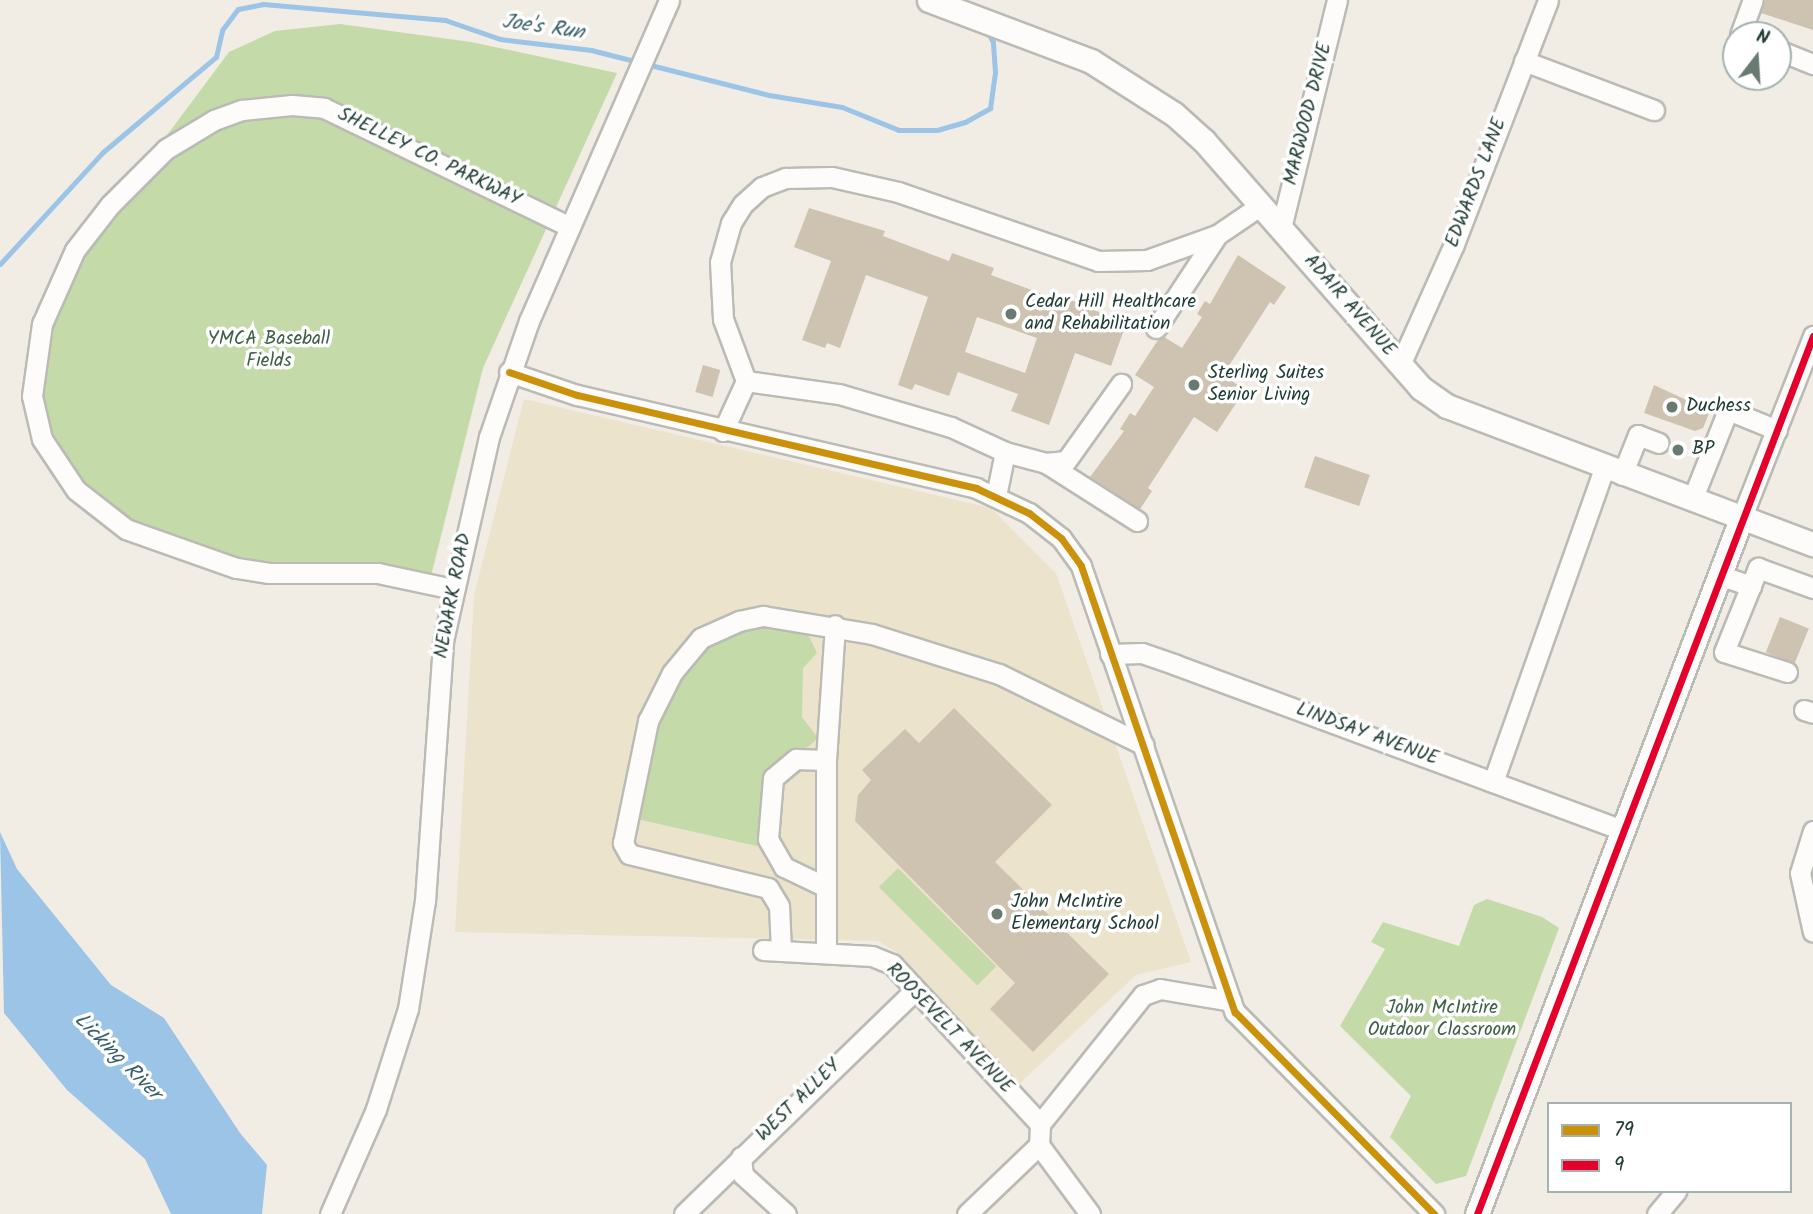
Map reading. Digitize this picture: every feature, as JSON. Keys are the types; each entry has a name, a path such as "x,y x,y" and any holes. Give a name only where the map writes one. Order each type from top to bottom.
{"main road":[{"name":"ADAIR AVENUE","path":"929,0 1055,46 1128,82 1174,114 1261,205 1421,388 1447,406 1613,471 1813,544"},
{"path":"1477,1214 1741,519"}],"street":[{"name":"NEWARK ROAD","path":"330,1214 395,1058 418,959 443,640 453,589 509,372 669,0"},
{"name":"MARWOOD DRIVE","path":"1281,228 1337,0"},
{"name":"EDWARDS LANE","path":"1400,365 1454,244 1548,0"},
{"path":"1745,21 1753,0"},
{"path":"1792,56 1813,64"},
{"path":"1524,61 1654,110"},
{"name":"SHELLEY CO. PARKWAY","path":"453,589 378,573 269,573 236,568 126,529 76,490 42,439 32,396 42,324 70,259 110,205 166,149 214,120 242,110 292,105 324,108 570,227"},
{"path":"723,431 746,380 723,319 720,262 731,223 743,204 762,187 786,177 832,177 898,192 1098,261 1147,260 1217,235 1261,205"},
{"path":"1156,328 1217,235"},
{"path":"1741,519 1777,430 1805,378 1813,336"},
{"path":"509,372 577,395 723,431 914,471 996,496 1061,538 1081,566 1235,1012 1434,1214"},
{"path":"746,380 839,394 951,427 1005,452 1046,463 1137,521"},
{"path":"1046,463 1066,461 1121,384"},
{"path":"1692,500 1728,410 1777,430"},
{"path":"1493,782 1613,471 1638,435 1659,443"},
{"path":"996,496 1005,452"},
{"path":"1787,672 1724,652 1758,568 1813,588"},
{"path":"1719,575 1751,586"},
{"name":"ROOSEVELT AVENUE","path":"835,625 763,616 739,621 701,638 672,673 648,721 623,843 629,854 768,888 779,906 772,951 872,956 892,964 1040,1124"},
{"path":"826,953 826,760 835,625 939,652 999,674 1144,745"},
{"path":"1698,632 1728,642"},
{"name":"LINDSAY AVENUE","path":"1110,654 1142,653 1622,830"},
{"path":"826,760 796,759 773,778 768,839 784,867 826,887"},
{"path":"1813,831 1800,873 1813,932"},
{"path":"1090,1214 1039,1145 1040,1124 1143,995 1160,989 1231,1001"},
{"name":"WEST ALLEY","path":"684,1214 915,990"},
{"path":"967,1214 1039,1145"},
{"path":"741,1157 743,1175 786,1214"},
{"path":"1657,1214 1674,1193"}],"shaded area":[{"path":"524,399 991,508 1056,573 1191,962 1136,975 1019,1084 901,955 878,941 455,932 474,595"}],"green space":[{"name":"YMCA Baseball Fields","path":"340,24 471,42 617,73 483,368 431,576 271,568 185,548 113,515 65,466 41,423 37,379 51,316 82,249 229,52 275,31"},
{"path":"767,627 806,630 817,653 803,668 802,717 818,738 808,747 784,754 768,770 761,847 637,819 658,718 669,693 709,646 726,636"},
{"path":"898,868 996,966 977,985 879,887"},
{"name":"John McIntire Outdoor Classroom","path":"1487,899 1542,917 1559,928 1466,1176 1436,1184 1390,1137 1411,1096 1340,1026 1385,949 1371,942 1383,922 1459,946 1474,905"}],"water":[{"name":"Licking River","path":"0,832 17,869 111,985 164,1018 240,1133 267,1165 262,1214 171,1214 145,1159 67,1090 4,1013"}],"building":[{"path":"1765,0 1813,0 1813,30 1792,21 1761,13"},
{"name":"Cedar Hill Healthcare and Rehabilitation","path":"809,208 885,231 883,236 949,261 952,253 994,268 991,275 1051,297 1053,292 1126,324 1111,366 1075,353 1049,425 1011,411 1018,394 958,372 949,396 915,384 912,390 898,385 928,297 866,275 840,348 827,343 825,348 802,340 831,261 794,247","holes":["977,317 1037,338 1025,373 965,352"]},
{"name":"Sterling Suites Senior Living","path":"1238,255 1286,287 1274,305 1270,302 1223,375 1245,390 1217,432 1194,417 1148,488 1152,491 1140,509 1090,477 1124,431 1120,429 1130,413 1135,416 1154,387 1135,375 1158,340 1164,337 1182,348 1202,317 1197,314 1205,301 1210,304"},
{"path":"703,365 720,370 713,397 695,392"},
{"name":"Duchess","path":"1654,385 1710,411 1703,428 1695,431 1644,413"},
{"path":"1315,456 1370,475 1359,506 1304,487"},
{"path":"1780,617 1809,629 1795,664 1766,652"},
{"name":"John McIntire Elementary School","path":"954,708 1052,805 995,862 1109,974 1033,1052 990,1009 1015,983 855,821 858,795 871,780 862,770 905,729 919,743"}],"waterway":[{"name":"Joe's Run","path":"0,264 103,152 216,57 222,30 238,9 263,4 445,20 500,39 591,50 769,95 842,107 899,130 937,130 965,122 990,108 995,72 993,42 987,31"}],"transit line":[{"name":"9","path":"1477,1214 1813,336"},
{"name":"79","path":"509,372 577,395 976,488 1029,513 1061,538 1081,566 1235,1012 1434,1214"}],"place":[{"name":"Cedar Hill Healthcare and Rehabilitation","path":"1011,314"},
{"name":"Sterling Suites Senior Living","path":"1194,385"},
{"name":"Duchess","path":"1672,407"},
{"name":"BP","path":"1678,450"},
{"name":"John McIntire Elementary School","path":"997,914"}]}
